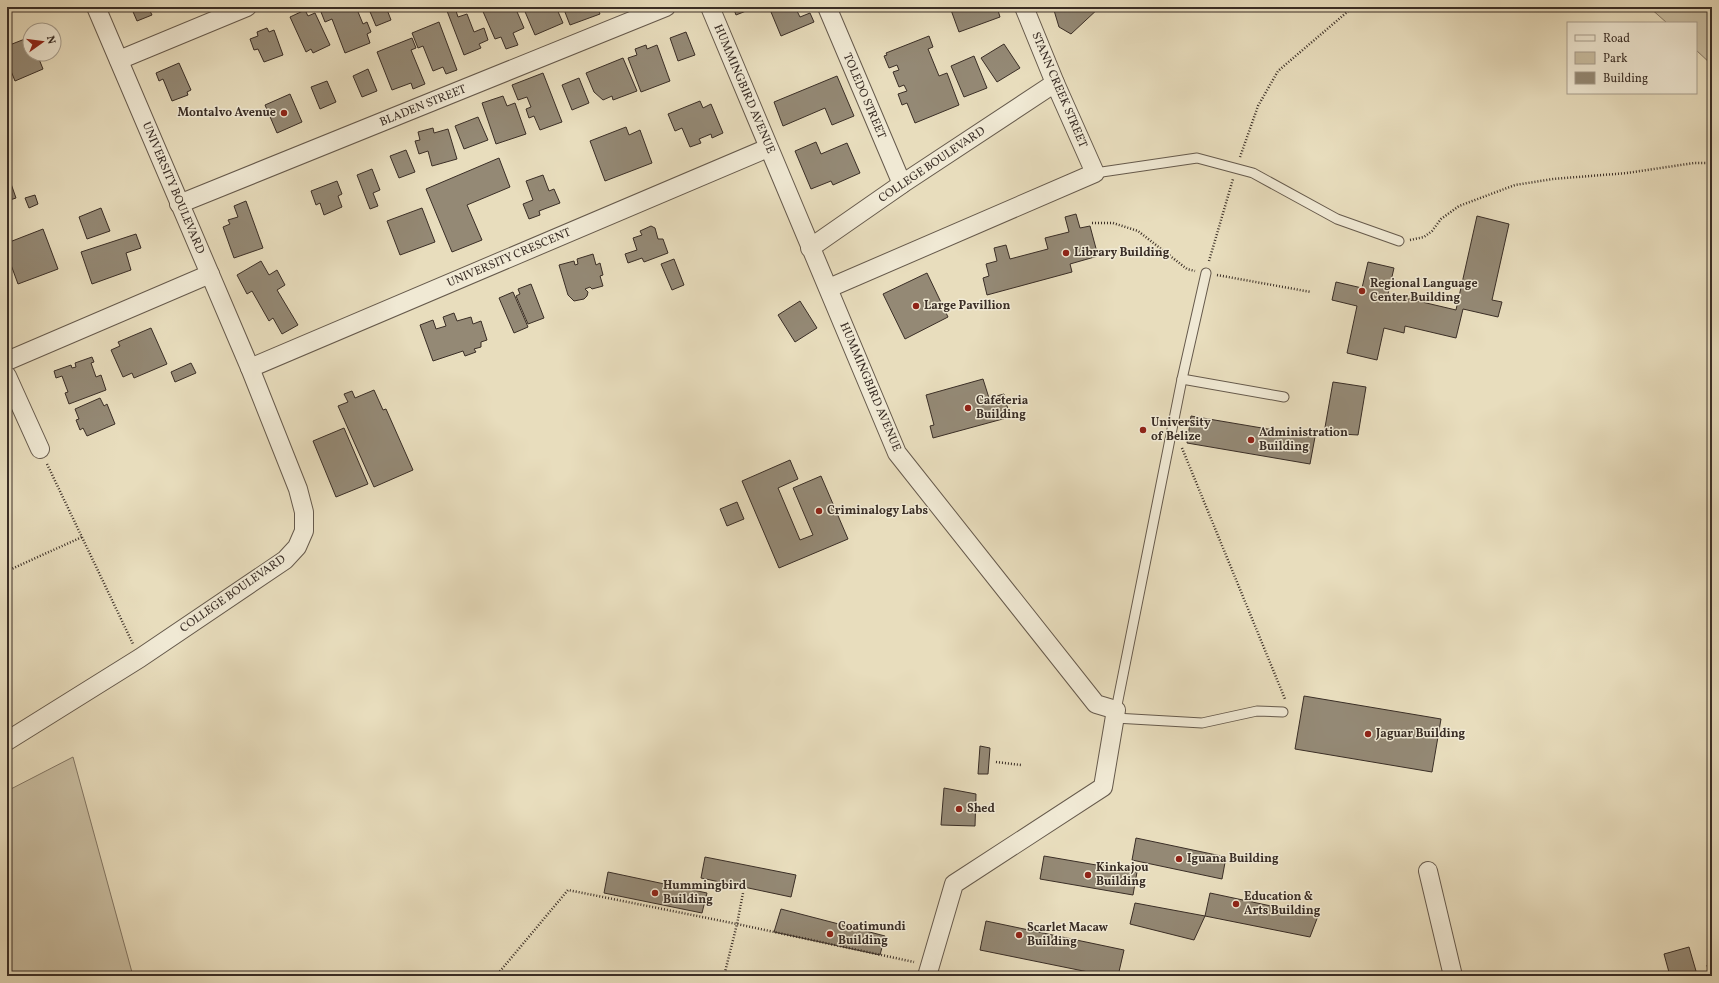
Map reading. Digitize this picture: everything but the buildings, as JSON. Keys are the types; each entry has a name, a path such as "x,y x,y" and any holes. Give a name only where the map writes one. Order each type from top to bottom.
{"street":[{"name":"UNIVERSITY BOULEVARD","path":"96,7 250,368"},
{"path":"119,60 247,7"},
{"name":"BLADEN STREET","path":"179,204 666,7"},
{"name":"HUMMINGBIRD AVENUE","path":"710,7 897,453 1096,704 1115,714"},
{"name":"TOLEDO STREET","path":"827,7 902,184"},
{"name":"STANN CREEK STREET","path":"1024,7 1055,83 1095,173"},
{"name":"COLLEGE BOULEVARD","path":"810,248 902,184 1055,83"},
{"name":"UNIVERSITY CRESCENT","path":"250,368 768,148"},
{"path":"829,288 1095,173"},
{"path":"7,361 210,274"},
{"name":"COLLEGE BOULEVARD","path":"7,741 140,658 285,560 297,547 304,531 304,512 298,489 250,368"},
{"path":"7,376 40,450"},
{"path":"929,971 954,884 1103,788 1115,714"},
{"path":"1428,871 1453,976"}],"lane":[{"path":"1095,173 1197,158 1253,173 1337,219 1400,242"},
{"path":"1206,273 1182,378 1115,714 1202,723 1257,711 1282,712"},
{"path":"1182,378 1284,398"}],"path":[{"path":"1206,273 1236,169 1258,106 1278,72 1353,7"},
{"path":"1400,242 1424,237 1432,231 1441,219 1459,206 1515,185 1553,179 1627,172 1694,163 1712,163"},
{"path":"40,450 140,658"},
{"path":"1184,456 1285,699"},
{"path":"7,571 82,537"},
{"path":"996,762 1021,765"},
{"path":"496,976 568,890 737,924 929,971"},
{"path":"724,976 743,893"}],"green space":[{"path":"1649,7 1712,7 1712,65 1697,51 1697,22 1666,22"},
{"path":"73,757 133,976 7,976 7,791"}],"place":[{"name":"Montalvo Avenue","path":"284,113"},
{"name":"Library Building","path":"1066,253"},
{"name":"Regional Language Center Building","path":"1362,291"},
{"name":"Large Pavillion","path":"916,306"},
{"name":"Cafeteria Building","path":"968,408"},
{"name":"University of Belize","path":"1143,430"},
{"name":"Administration Building","path":"1251,440"},
{"name":"Criminalogy Labs","path":"819,511"},
{"name":"Jaguar Building","path":"1368,734"},
{"name":"Shed","path":"959,809"},
{"name":"Iguana Building","path":"1179,859"},
{"name":"Kinkajou Building","path":"1088,875"},
{"name":"Hummingbird Building","path":"655,893"},
{"name":"Education & Arts Building","path":"1236,904"},
{"name":"Coatimundi Building","path":"830,934"},
{"name":"Scarlet Macaw Building","path":"1019,935"}]}
